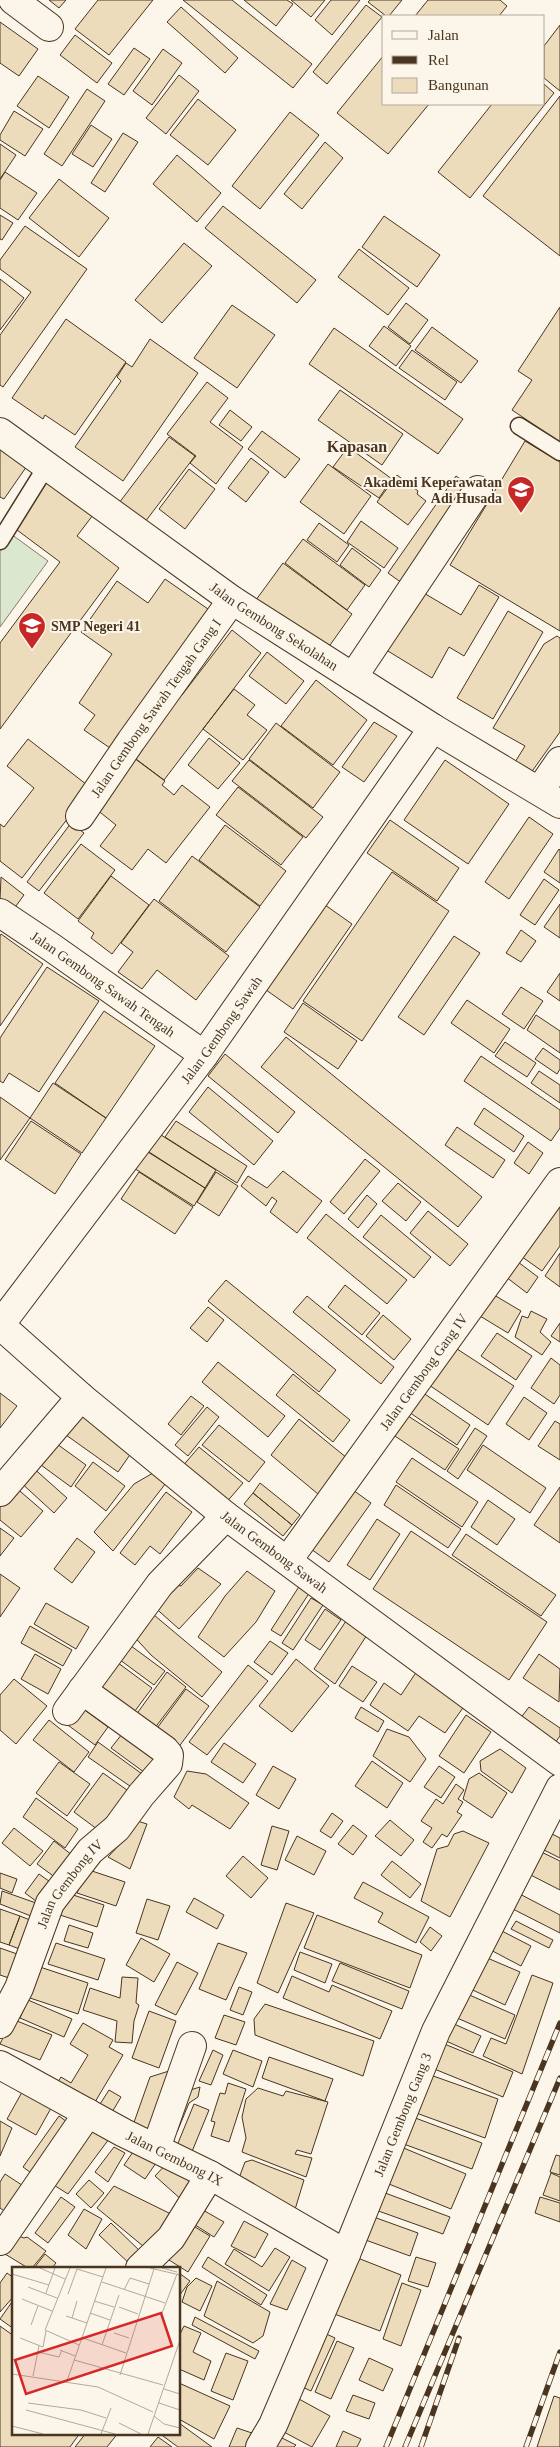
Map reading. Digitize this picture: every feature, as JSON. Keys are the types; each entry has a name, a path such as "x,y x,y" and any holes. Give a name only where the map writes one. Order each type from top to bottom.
{"street":[{"path":"13,0 48,27"},
{"name":"Jalan Gembong Sekolahan","path":"0,432 232,600 433,728 550,797"},
{"path":"354,677 478,490"},
{"name":"Jalan Gembong Sawah Tengah Gang I","path":"80,816 131,740 232,600"},
{"name":"Jalan Gembong Sawah","path":"433,728 204,1055 0,1325 81,1397 226,1516 560,1762"},
{"path":"550,797 560,761"},
{"name":"Jalan Gembong Sawah Tengah","path":"0,913 52,947 204,1055"},
{"name":"Jalan Gembong Gang IV","path":"288,1560 560,1182"},
{"path":"0,1492 81,1397"},
{"name":"Jalan Gembong IV","path":"0,2024 19,1988 50,1903 90,1851 117,1828 141,1795 168,1764 168,1755 165,1750 74,1700 160,1584 226,1516"},
{"name":"Jalan Gembong Gang 3","path":"260,2447 273,2425 346,2254 444,2015 560,1788"},
{"path":"156,2148 192,2046"},
{"name":"Jalan Gembong IX","path":"0,2066 210,2175 346,2254"},
{"path":"0,2241 88,2113"},
{"path":"141,2267 171,2238 210,2175"}],"lane":[{"path":"519,426 560,452"},
{"path":"0,541 46,467"}],"green space":[{"path":"0,526 48,561 0,627"}],"building":[{"path":"49,0 66,0 59,8"},
{"path":"98,0 153,0 109,55 75,29"},
{"path":"183,0 232,0 312,64 293,88"},
{"path":"244,0 287,0 293,4 276,26"},
{"path":"291,0 325,0 311,17"},
{"path":"331,0 360,0 332,35 315,20"},
{"path":"370,0 402,0 390,15 385,15 368,2"},
{"path":"428,0 500,0 507,6 500,15 416,15"},
{"path":"366,5 382,17 327,84 313,72"},
{"path":"181,7 238,58 225,73 167,22"},
{"path":"0,22 38,49 19,76 0,63"},
{"path":"560,25 560,91 545,79 545,45"},
{"path":"75,35 112,63 97,83 60,55"},
{"path":"134,48 150,59 124,95 108,84"},
{"path":"163,49 182,63 152,105 133,91"},
{"path":"382,57 382,105 428,105 388,154 337,113"},
{"path":"179,75 199,91 166,134 146,118"},
{"path":"38,76 69,97 49,128 17,106"},
{"path":"545,85 554,93 545,104"},
{"path":"87,89 105,101 62,166 44,154"},
{"path":"560,96 560,256 483,196"},
{"path":"198,99 236,130 208,165 170,135"},
{"path":"491,105 544,105 470,198 438,172"},
{"path":"14,111 43,129 25,156 0,140 0,135"},
{"path":"290,112 319,135 260,209 232,186"},
{"path":"91,125 112,139 93,167 72,154"},
{"path":"123,133 138,142 105,192 91,183"},
{"path":"325,142 343,158 302,209 284,194"},
{"path":"0,144 16,155 0,179"},
{"path":"177,155 221,193 197,222 153,184"},
{"path":"5,172 37,193 18,220 0,208 0,180"},
{"path":"59,179 109,218 79,257 29,218"},
{"path":"223,206 316,280 297,303 205,228"},
{"path":"0,215 13,223 2,240 0,239"},
{"path":"384,216 440,255 417,287 362,247"},
{"path":"25,226 87,269 3,387 0,385 0,335 31,292 0,269 0,260"},
{"path":"184,243 212,266 162,323 135,300"},
{"path":"359,249 409,288 388,315 338,277"},
{"path":"0,279 24,298 0,330"},
{"path":"406,303 428,320 410,344 388,327"},
{"path":"232,305 275,335 237,388 194,358"},
{"path":"560,307 560,442 512,410 532,380 518,371"},
{"path":"66,319 126,362 75,435 45,415 43,419 12,398"},
{"path":"384,326 411,346 396,366 369,346"},
{"path":"432,327 478,361 461,383 415,350"},
{"path":"334,328 463,419 438,454 309,364"},
{"path":"150,339 198,373 123,481 75,447 121,381 117,377 126,363 132,367"},
{"path":"412,350 457,382 445,400 399,368"},
{"path":"207,382 228,398 210,422 243,447 216,484 190,463 196,456 167,434"},
{"path":"340,390 403,434 382,465 318,420"},
{"path":"230,410 252,427 241,441 219,425"},
{"path":"262,431 300,459 285,478 248,449"},
{"path":"169,437 195,456 145,522 119,503"},
{"name":"Akademi Keperawatan Adi Husada","path":"525,441 560,462 560,631 450,565"},
{"path":"0,443 29,463 4,499 0,497"},
{"path":"348,447 392,479 379,498 333,467"},
{"path":"251,458 269,472 246,502 228,488"},
{"path":"328,464 371,496 344,534 300,502"},
{"path":"189,469 215,489 185,529 159,509"},
{"path":"397,475 418,491 417,494 426,501 408,525 377,502"},
{"path":"456,476 470,486 402,583 388,573"},
{"path":"47,481 93,515 77,536 119,568 0,729 0,643 60,562 13,527"},
{"path":"361,521 398,548 384,568 347,542"},
{"path":"319,523 349,545 337,562 307,540"},
{"path":"303,539 365,585 347,610 285,563"},
{"path":"352,548 381,570 369,587 340,565"},
{"path":"283,563 352,614 323,655 253,604"},
{"path":"165,579 208,609 110,748 84,730 95,715 79,703 112,654 81,632 117,581 148,603"},
{"path":"479,585 499,597 464,656 449,647 432,678 383,648 417,589 461,615"},
{"path":"508,611 543,632 493,719 457,698"},
{"path":"232,630 261,653 164,780 128,753 152,734 168,713 163,709 177,691 182,695"},
{"path":"557,636 560,638 560,732 528,777 512,767 525,746 493,728 544,644"},
{"path":"267,652 304,681 286,704 249,676"},
{"path":"316,680 367,720 333,765 281,726"},
{"path":"234,689 255,705 247,715 267,730 243,760 203,729"},
{"path":"374,722 397,736 364,782 342,767"},
{"path":"276,723 340,772 313,808 249,759"},
{"path":"209,738 240,763 218,789 188,765"},
{"path":"28,739 91,788 22,878 0,861 0,824 4,827 34,788 7,766"},
{"path":"134,758 165,781 162,785 174,795 182,785 210,807 166,863 148,849 132,870 100,846 116,825 96,809"},
{"path":"249,760 323,817 306,838 232,781"},
{"path":"445,760 509,804 468,864 404,820"},
{"path":"238,787 303,837 281,865 216,815"},
{"path":"529,817 553,834 509,899 485,882"},
{"path":"390,820 459,868 437,901 367,853"},
{"path":"71,823 84,833 39,891 27,882"},
{"path":"225,825 286,871 260,906 199,860"},
{"path":"81,844 115,870 78,919 44,893"},
{"path":"560,850 560,883 544,872"},
{"path":"192,856 260,907 226,952 159,901"},
{"path":"392,872 449,911 362,1041 303,1001"},
{"path":"111,876 149,905 112,954 91,938 94,933 78,921"},
{"path":"1,877 24,895 13,910 0,900"},
{"path":"544,879 559,890 535,925 520,915"},
{"path":"154,899 229,956 196,1000 157,970 142,989 118,972 133,952 121,943"},
{"path":"318,900 352,924 293,1009 259,985"},
{"path":"560,904 560,938 544,927"},
{"path":"521,930 536,941 521,962 506,953"},
{"path":"1,934 43,964 0,1026 0,936"},
{"path":"454,936 480,953 424,1035 398,1017"},
{"path":"47,967 99,1001 39,1092 9,1073 3,1083 0,1081 0,1038"},
{"path":"560,973 560,1001 547,992"},
{"path":"521,987 543,1001 524,1029 502,1014"},
{"path":"467,1000 510,1029 494,1053 451,1023"},
{"path":"303,1003 357,1041 338,1069 284,1032"},
{"path":"104,1011 155,1046 106,1118 55,1083"},
{"path":"536,1015 560,1031 560,1053 527,1030"},
{"path":"286,1037 482,1197 458,1227 261,1067"},
{"path":"505,1042 536,1063 527,1077 495,1056"},
{"path":"543,1048 560,1060 560,1069 557,1074 535,1059"},
{"path":"225,1054 295,1112 278,1133 208,1076"},
{"path":"481,1056 560,1110 560,1128 551,1141 464,1081"},
{"path":"539,1071 560,1085 560,1103 531,1083"},
{"path":"53,1083 106,1118 82,1153 30,1118"},
{"path":"208,1087 273,1141 254,1165 189,1112"},
{"path":"0,1097 30,1118 0,1160"},
{"path":"484,1108 524,1136 514,1152 474,1124"},
{"path":"31,1121 81,1154 55,1194 5,1160"},
{"path":"176,1121 247,1166 237,1183 165,1137"},
{"path":"457,1127 505,1160 493,1178 445,1145"},
{"path":"158,1133 216,1170 205,1188 146,1150"},
{"path":"528,1142 543,1153 529,1174 514,1163"},
{"path":"140,1147 205,1188 194,1206 129,1165"},
{"path":"365,1159 380,1171 344,1214 330,1202"},
{"path":"283,1171 322,1201 297,1233 270,1212 277,1201 272,1197 266,1206 241,1186 248,1176 267,1188"},
{"path":"139,1172 193,1207 175,1234 121,1199"},
{"path":"216,1172 238,1186 219,1216 197,1202"},
{"path":"398,1183 421,1202 406,1221 382,1201"},
{"path":"367,1195 377,1204 358,1228 348,1219"},
{"path":"560,1196 560,1246 542,1271 518,1254"},
{"path":"428,1211 468,1244 450,1266 410,1233"},
{"path":"326,1214 407,1280 387,1304 307,1238"},
{"path":"381,1215 431,1257 414,1278 363,1237"},
{"path":"560,1253 560,1287 545,1276"},
{"path":"518,1262 538,1277 527,1293 506,1277"},
{"path":"226,1280 336,1370 319,1392 208,1301"},
{"path":"345,1285 380,1313 362,1335 328,1307"},
{"path":"494,1295 521,1311 508,1333 480,1316"},
{"path":"307,1296 394,1367 381,1384 293,1312"},
{"path":"208,1307 224,1320 207,1342 190,1328"},
{"path":"531,1311 547,1319 540,1332 551,1342 542,1355 515,1337 522,1316 528,1318"},
{"path":"383,1315 411,1339 394,1360 366,1336"},
{"path":"560,1323 560,1342 551,1336"},
{"path":"497,1333 532,1356 516,1380 481,1356"},
{"path":"454,1347 514,1386 488,1425 429,1385"},
{"path":"551,1358 560,1365 560,1395 554,1404 531,1388"},
{"path":"218,1362 285,1416 268,1437 202,1382"},
{"path":"293,1374 350,1420 333,1442 276,1395"},
{"path":"419,1390 470,1425 457,1445 406,1410"},
{"path":"0,1393 17,1406 0,1428"},
{"path":"191,1396 204,1406 181,1435 168,1424"},
{"path":"524,1397 547,1413 529,1440 506,1424"},
{"path":"207,1407 219,1417 188,1456 175,1445"},
{"path":"83,1409 136,1446 118,1472 66,1435"},
{"path":"405,1414 459,1449 445,1470 392,1434"},
{"path":"299,1419 347,1458 318,1494 271,1455"},
{"path":"555,1421 560,1424 560,1460 538,1446"},
{"path":"219,1425 265,1462 249,1482 202,1445"},
{"path":"475,1428 487,1436 458,1479 447,1471"},
{"path":"57,1444 86,1465 71,1487 41,1465"},
{"path":"483,1445 546,1488 530,1513 467,1470"},
{"path":"199,1447 243,1483 225,1504 181,1468"},
{"path":"412,1458 478,1502 462,1527 396,1482"},
{"path":"93,1462 125,1486 106,1511 75,1486"},
{"path":"31,1466 67,1498 54,1513 18,1480"},
{"path":"153,1473 166,1483 113,1551 94,1532 134,1484"},
{"path":"260,1483 300,1515 292,1525 253,1493"},
{"path":"396,1485 461,1529 448,1548 384,1505"},
{"path":"14,1486 43,1511 21,1537 0,1520 0,1503"},
{"path":"560,1487 560,1543 534,1525"},
{"path":"353,1490 371,1503 329,1562 311,1549"},
{"path":"166,1492 192,1512 160,1554 150,1546 135,1565 120,1553"},
{"path":"253,1493 292,1525 283,1536 244,1504"},
{"path":"488,1500 515,1519 497,1545 471,1527"},
{"path":"377,1519 400,1534 370,1580 347,1565"},
{"path":"0,1528 14,1538 0,1556"},
{"path":"411,1531 547,1622 509,1680 373,1589"},
{"path":"466,1534 556,1595 541,1616 452,1555"},
{"path":"77,1538 95,1552 72,1583 54,1569"},
{"path":"198,1568 221,1584 179,1629 151,1604 168,1583 181,1586"},
{"path":"247,1571 275,1591 256,1622 224,1657 198,1637 225,1596"},
{"path":"0,1574 20,1588 0,1617"},
{"path":"300,1585 310,1592 281,1636 271,1630"},
{"path":"311,1598 323,1605 293,1650 282,1643"},
{"path":"46,1603 89,1627 76,1649 34,1624"},
{"path":"325,1609 341,1620 320,1650 305,1640"},
{"path":"148,1610 222,1672 202,1697 151,1655 130,1632"},
{"path":"346,1621 367,1635 335,1684 314,1669"},
{"path":"30,1626 72,1650 63,1666 21,1643"},
{"path":"123,1640 165,1671 154,1685 112,1654"},
{"path":"270,1641 288,1653 272,1675 254,1662"},
{"path":"35,1654 61,1669 48,1694 21,1679"},
{"path":"539,1654 560,1669 559,1702 523,1678"},
{"path":"110,1657 152,1688 132,1715 91,1684"},
{"path":"296,1659 329,1686 292,1732 259,1706"},
{"path":"248,1665 268,1681 207,1755 189,1742"},
{"path":"352,1666 377,1682 363,1702 339,1686"},
{"path":"417,1671 465,1705 445,1733 419,1716 408,1731 370,1705 384,1683 401,1695"},
{"path":"167,1672 186,1687 151,1733 133,1719"},
{"path":"14,1679 47,1706 16,1744 0,1730 0,1695"},
{"path":"186,1689 209,1706 175,1752 152,1735"},
{"path":"78,1705 108,1727 95,1745 65,1723"},
{"path":"361,1707 384,1721 378,1732 355,1718"},
{"path":"529,1707 560,1728 560,1736 555,1743 520,1719"},
{"path":"466,1715 491,1732 464,1773 439,1756"},
{"path":"49,1720 89,1752 74,1772 33,1740"},
{"path":"126,1729 167,1759 152,1778 111,1748"},
{"path":"387,1729 409,1737 426,1759 410,1782 373,1756"},
{"path":"98,1742 149,1779 137,1791 88,1757"},
{"path":"224,1743 256,1764 243,1783 211,1762"},
{"path":"500,1749 526,1768 512,1793 481,1771 480,1761"},
{"path":"372,1761 403,1783 387,1808 355,1786"},
{"path":"59,1762 90,1784 67,1816 36,1793"},
{"path":"273,1766 296,1779 279,1809 256,1795"},
{"path":"439,1766 455,1777 441,1798 424,1787"},
{"path":"187,1771 206,1774 249,1803 230,1829 192,1805 189,1809 174,1797"},
{"path":"103,1773 134,1795 105,1835 74,1812"},
{"path":"479,1773 507,1793 492,1818 463,1799 469,1779"},
{"path":"456,1784 464,1790 458,1799 463,1802 457,1812 462,1815 447,1837 442,1834 432,1848 423,1842 432,1828 421,1821 436,1799 443,1804"},
{"path":"36,1798 78,1829 65,1848 23,1817"},
{"path":"332,1813 343,1821 331,1838 320,1831"},
{"path":"131,1819 147,1824 130,1869 108,1857 121,1843 116,1835"},
{"path":"390,1820 414,1840 401,1856 375,1836"},
{"path":"353,1825 367,1836 353,1855 338,1844"},
{"path":"272,1826 289,1831 277,1870 261,1865"},
{"path":"14,1828 43,1851 30,1866 2,1843"},
{"path":"544,1830 560,1838 560,1858 536,1846"},
{"path":"463,1831 489,1843 450,1917 421,1901 437,1849 448,1846 454,1834"},
{"path":"297,1836 326,1851 314,1875 285,1860"},
{"path":"54,1841 72,1855 56,1878 37,1864"},
{"path":"533,1848 560,1861 560,1890 521,1870"},
{"path":"243,1856 268,1878 251,1898 226,1876"},
{"path":"392,1861 421,1884 410,1898 381,1875"},
{"path":"86,1869 125,1882 116,1906 77,1893"},
{"path":"0,1873 17,1879 12,1893 0,1888"},
{"path":"39,1874 53,1884 40,1904 25,1893"},
{"path":"363,1882 429,1917 416,1943 378,1922 383,1913 354,1898"},
{"path":"2,1891 36,1903 31,1916 0,1904"},
{"path":"514,1891 560,1915 560,1933 507,1906"},
{"path":"67,1893 104,1905 97,1927 60,1915"},
{"path":"194,1898 224,1915 217,1929 186,1912"},
{"path":"147,1899 170,1906 158,1940 136,1933"},
{"path":"286,1903 314,1913 278,1993 257,1983"},
{"path":"0,1909 20,1916 9,1945 0,1942"},
{"path":"317,1915 422,1955 410,1988 304,1948"},
{"path":"20,1916 35,1922 25,1951 9,1945"},
{"path":"516,1921 553,1940 549,1948 511,1929"},
{"path":"69,1925 93,1933 88,1948 64,1941"},
{"path":"430,1927 442,1936 431,1951 420,1942"},
{"path":"494,1927 531,1946 521,1966 485,1947"},
{"path":"141,1938 170,1954 154,1982 126,1965"},
{"path":"56,1943 105,1959 98,1980 48,1964"},
{"path":"218,1943 247,1953 226,2000 199,1989"},
{"path":"0,1948 20,1955 12,1979 0,1975"},
{"path":"300,1952 332,1964 325,1983 294,1970"},
{"path":"478,1954 520,1972 505,2005 464,1986"},
{"path":"177,1962 198,1973 176,2015 155,2005"},
{"path":"340,1963 409,1991 402,2009 332,1981"},
{"path":"37,1966 88,1983 78,2014 27,1997"},
{"path":"532,1975 553,1983 522,2074 483,2056 491,2038 506,2044"},
{"path":"292,1976 329,1992 332,1985 392,2011 380,2039 283,1998"},
{"path":"122,1977 138,1978 136,2003 139,2005 134,2021 132,2043 115,2042 117,2021 83,2010 90,1988 120,1998"},
{"path":"239,1987 252,1992 243,2015 230,2010"},
{"path":"458,1990 515,2015 505,2039 448,2014"},
{"path":"28,2000 72,2019 64,2037 20,2018"},
{"path":"265,2004 374,2041 363,2076 255,2035 254,2019"},
{"path":"149,2011 176,2021 159,2068 132,2058"},
{"path":"224,2015 245,2022 236,2045 215,2038"},
{"path":"12,2019 52,2035 40,2060 0,2044"},
{"path":"445,2020 481,2036 473,2053 437,2037"},
{"path":"83,2023 113,2040 109,2047 123,2055 92,2107 56,2085 61,2077 71,2083 88,2055 70,2044"},
{"path":"437,2041 513,2072 503,2097 427,2066"},
{"path":"213,2050 223,2055 211,2085 199,2081"},
{"path":"233,2050 262,2061 253,2087 223,2074"},
{"path":"269,2057 333,2079 325,2101 262,2078"},
{"path":"169,2071 155,2137 132,2128 150,2077"},
{"path":"422,2072 498,2099 485,2138 408,2110"},
{"path":"228,2083 246,2089 229,2142 211,2136 215,2122 211,2121 220,2093 225,2094"},
{"path":"26,2085 55,2101 36,2135 7,2119"},
{"path":"200,2087 198,2097 189,2103 177,2132 166,2128 177,2094"},
{"path":"258,2088 283,2096 286,2091 328,2102 311,2154 297,2150 295,2154 312,2158 306,2177 242,2152 246,2138 242,2117 246,2099"},
{"path":"109,2090 121,2097 108,2119 95,2112"},
{"path":"194,2104 209,2110 191,2154 176,2148"},
{"path":"59,2116 74,2127 38,2178 23,2167"},
{"path":"410,2116 482,2143 472,2169 401,2143"},
{"path":"0,2121 12,2128 0,2156"},
{"path":"89,2125 109,2139 68,2194 49,2182"},
{"path":"394,2144 466,2174 451,2209 379,2180"},
{"path":"114,2147 125,2153 108,2182 95,2172"},
{"path":"135,2149 156,2163 145,2179 124,2165"},
{"path":"556,2155 560,2156 560,2175 550,2172"},
{"path":"170,2160 198,2185 183,2201 155,2176"},
{"path":"252,2160 304,2180 293,2216 239,2178 245,2162"},
{"path":"551,2173 560,2177 560,2201 543,2195"},
{"path":"5,2174 28,2189 10,2215 0,2208 0,2182"},
{"path":"89,2180 104,2193 91,2208 76,2194"},
{"path":"114,2186 173,2215 149,2251 97,2208"},
{"path":"377,2190 450,2217 443,2234 370,2208"},
{"path":"61,2197 75,2207 48,2243 35,2233"},
{"path":"540,2197 560,2203 560,2222 535,2213"},
{"path":"84,2209 102,2219 86,2249 68,2235"},
{"path":"201,2209 224,2222 214,2237 192,2223"},
{"path":"368,2215 418,2233 410,2256 360,2238"},
{"path":"244,2221 268,2234 255,2258 231,2246"},
{"path":"111,2223 143,2254 132,2266 99,2235"},
{"path":"190,2224 210,2236 188,2272 169,2260"},
{"path":"8,2232 24,2238 27,2237 46,2251 33,2267 26,2267 0,2251"},
{"path":"275,2248 290,2257 269,2291 225,2264 234,2249 262,2267"},
{"path":"45,2254 56,2263 53,2267 35,2267"},
{"path":"350,2255 401,2275 380,2331 329,2312"},
{"path":"208,2257 267,2295 261,2305 202,2267"},
{"path":"416,2257 436,2263 428,2287 408,2281"},
{"path":"292,2260 306,2268 287,2310 270,2304"},
{"path":"7,2273 12,2277 12,2298 0,2312 0,2283"},
{"path":"180,2274 190,2281 180,2295"},
{"path":"196,2278 212,2286 200,2311 182,2302 187,2287"},
{"path":"217,2281 270,2312 263,2336 253,2343 204,2316"},
{"path":"402,2283 421,2290 401,2346 383,2339"},
{"path":"12,2302 12,2328 0,2319"},
{"path":"195,2317 259,2351 255,2359 192,2325"},
{"path":"0,2326 12,2335 12,2434 79,2434 70,2447 0,2447"},
{"path":"184,2326 201,2333 193,2352 211,2361 204,2380 180,2369 180,2334"},
{"path":"320,2331 335,2338 311,2391 296,2384"},
{"path":"337,2341 354,2348 331,2399 315,2392"},
{"path":"226,2353 248,2361 233,2400 211,2391"},
{"path":"369,2358 393,2369 383,2391 359,2380"},
{"path":"180,2383 230,2406 214,2439 180,2420"},
{"path":"353,2395 375,2403 369,2419 346,2411"},
{"path":"554,2396 560,2398 560,2447 537,2447"},
{"path":"299,2399 330,2416 312,2447 282,2431"},
{"path":"180,2424 212,2447 178,2447 160,2434 180,2434"},
{"path":"237,2428 252,2433 246,2447 229,2447"},
{"path":"343,2431 361,2439 357,2447 336,2447"},
{"path":"85,2434 117,2434 107,2447 75,2447"},
{"path":"276,2435 296,2445 294,2447 270,2447"},
{"path":"158,2437 172,2447 150,2447"}],"railway":[{"path":"386,2447 560,2023"},
{"path":"405,2447 560,2078"},
{"path":"421,2447 459,2338"},
{"path":"526,2447 560,2352"}],"place":[{"name":"Akademi Keperawatan Adi Husada","path":"521,514"},
{"name":"SMP Negeri 41","path":"32,650"}],"district":[{"name":"Kapasan","path":"357,446"}]}
